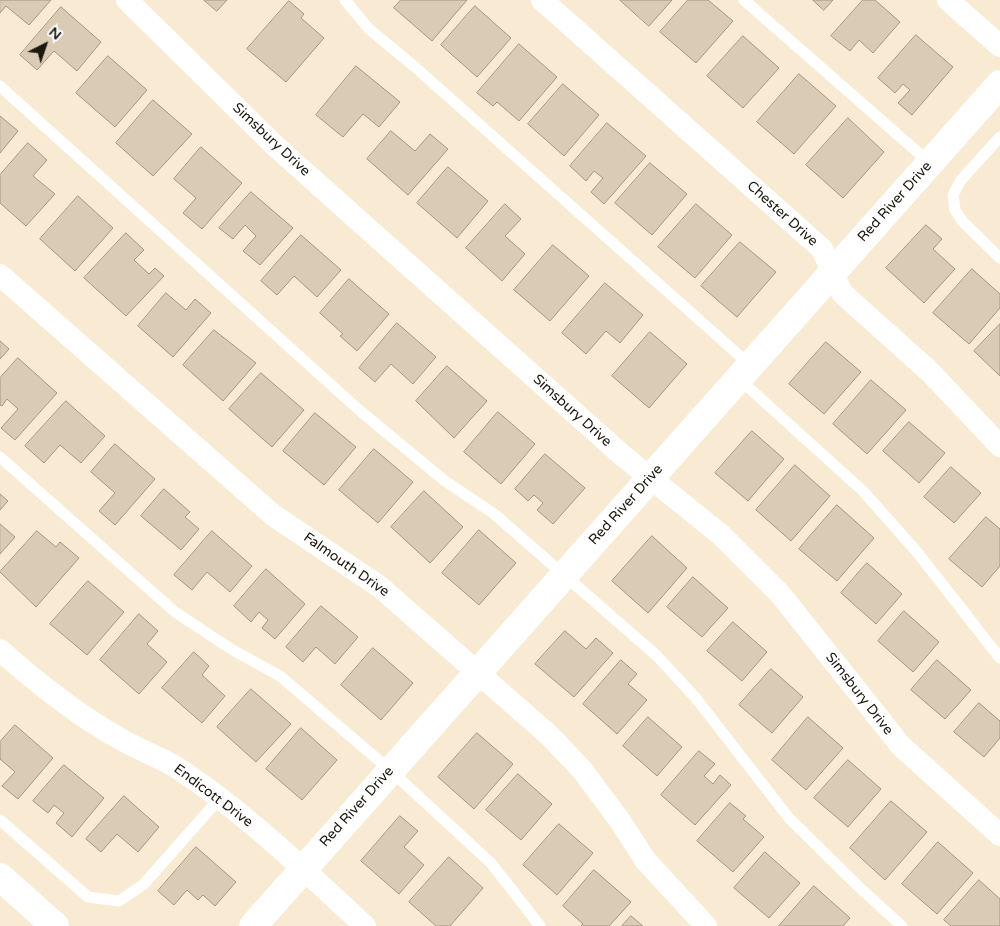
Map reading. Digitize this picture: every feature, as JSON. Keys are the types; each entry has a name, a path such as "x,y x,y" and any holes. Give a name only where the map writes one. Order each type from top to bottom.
{"street":[{"name":"Simsbury Drive","path":"127,0 272,143 614,449 721,535 781,595 901,746 1000,835"},
{"path":"948,0 1000,46"},
{"name":"Chester Drive","path":"550,3 822,249 842,293 930,372 1000,446"},
{"name":"Red River Drive","path":"253,926 1000,84"},
{"name":"Falmouth Drive","path":"0,275 273,515 380,586 550,736 583,771 646,861 706,926"},
{"name":"Endicott Drive","path":"0,650 64,705 122,740 175,766 220,798 365,926"},
{"path":"0,877 55,926"}],"lane":[{"path":"345,0 369,29 415,67 744,372 863,491 916,552 1000,658"},
{"path":"744,0 930,163"},
{"path":"0,86 359,410 445,481 493,513 656,655 695,697 789,818 859,887 902,926"},
{"path":"1000,137 962,180 953,195 955,210 963,222 1000,258"},
{"path":"0,457 175,612 231,649 280,676 390,770 491,863 540,926"},
{"path":"0,820 88,897 119,902 143,885 220,798"}],"building":[{"path":"0,0 51,0 29,25 6,6 0,13"},
{"path":"204,0 227,0 217,11"},
{"path":"401,0 467,0 432,41 394,8"},
{"path":"620,0 672,0 649,26"},
{"path":"688,0 708,0 733,21 696,63 660,32"},
{"path":"813,0 833,0 824,10"},
{"path":"863,0 875,0 900,22 873,53 859,40 850,51 831,36"},
{"path":"289,1 304,14 301,18 324,38 286,82 247,49"},
{"path":"475,6 511,38 477,77 441,45"},
{"path":"61,7 101,42 77,71 54,51 37,70 20,55"},
{"path":"916,35 953,67 912,115 898,103 910,90 903,84 895,93 878,78"},
{"path":"743,36 779,68 743,108 707,76"},
{"path":"519,44 557,77 519,121 497,102 493,106 477,93"},
{"path":"108,56 147,90 115,127 76,93"},
{"path":"356,66 400,102 379,127 363,114 343,137 316,115"},
{"path":"799,74 836,106 794,154 757,122"},
{"path":"563,84 599,115 564,156 528,124"},
{"path":"153,100 192,134 153,176 116,143"},
{"path":"0,116 18,131 0,153"},
{"path":"848,118 884,152 843,198 806,165"},
{"path":"607,123 646,156 604,204 591,192 603,178 594,171 586,181 570,166"},
{"path":"391,131 415,151 430,134 448,149 408,195 367,159"},
{"path":"28,143 47,160 33,176 55,194 26,226 0,203 0,175"},
{"path":"201,147 242,183 202,229 183,213 196,198 174,179"},
{"path":"650,163 687,194 652,235 615,203"},
{"path":"448,167 488,201 457,238 417,203"},
{"path":"251,192 293,228 260,265 243,251 256,236 245,225 233,239 219,228"},
{"path":"78,196 113,228 75,271 40,239"},
{"path":"505,204 521,219 505,236 525,254 502,281 466,248"},
{"path":"696,204 732,235 695,278 658,247"},
{"path":"926,225 942,239 933,249 955,269 924,303 886,268"},
{"path":"126,233 144,250 134,260 149,274 155,268 164,276 126,316 84,278"},
{"path":"301,235 341,270 317,297 294,276 277,295 261,281"},
{"path":"740,242 776,272 737,317 701,286"},
{"path":"553,245 589,276 550,321 514,290"},
{"path":"972,269 1000,294 1000,308 969,344 933,313"},
{"path":"349,279 389,314 357,351 340,336 343,334 320,313"},
{"path":"605,283 643,315 620,343 606,331 586,354 562,333"},
{"path":"166,293 186,310 195,299 211,313 173,357 138,326"},
{"path":"397,323 436,357 413,384 391,364 375,382 359,368"},
{"path":"1000,324 1000,376 974,351"},
{"path":"214,330 256,363 223,401 183,365"},
{"path":"650,332 687,364 649,408 612,376"},
{"path":"0,341 9,349 0,359"},
{"path":"826,342 861,372 824,414 789,384"},
{"path":"18,358 57,393 15,440 1,428 18,409 7,399 2,406 0,405 0,378"},
{"path":"447,366 487,401 454,438 416,401"},
{"path":"261,373 304,410 272,447 229,409"},
{"path":"871,380 906,410 867,454 833,424"},
{"path":"66,401 105,436 81,463 60,445 44,463 25,446"},
{"path":"498,412 535,444 501,484 464,452"},
{"path":"315,413 356,447 324,485 283,451"},
{"path":"909,422 945,453 919,483 883,451"},
{"path":"752,431 784,459 748,501 715,473"},
{"path":"115,444 155,479 115,525 99,511 115,493 91,472"},
{"path":"374,449 413,482 378,523 339,490"},
{"path":"545,454 585,488 553,524 537,510 543,503 534,495 528,501 515,489"},
{"path":"795,465 830,496 791,541 756,510"},
{"path":"951,467 981,493 954,523 924,497"},
{"path":"164,489 190,512 185,517 199,529 181,550 141,516"},
{"path":"424,491 463,527 430,563 391,527"},
{"path":"0,494 8,501 0,510"},
{"path":"837,505 874,538 837,581 799,549"},
{"path":"986,517 1000,529 1000,566 982,587 949,559"},
{"path":"0,524 15,537 0,554"},
{"path":"479,530 516,563 479,605 442,573"},
{"path":"37,531 56,547 60,542 79,558 36,607 0,572"},
{"path":"212,531 252,566 230,592 207,572 192,590 174,575"},
{"path":"652,536 687,568 648,613 612,581"},
{"path":"867,563 902,594 876,624 841,593"},
{"path":"266,569 305,604 275,639 262,628 268,620 259,612 251,622 234,606"},
{"path":"693,577 728,608 702,637 667,607"},
{"path":"88,581 124,612 87,655 50,624"},
{"path":"321,606 358,637 335,664 316,647 303,662 286,647"},
{"path":"904,611 939,642 913,672 878,641"},
{"path":"139,614 158,631 147,644 167,662 139,694 100,660"},
{"path":"733,622 767,652 742,681 707,651"},
{"path":"565,631 586,649 596,638 613,653 574,697 535,664"},
{"path":"373,648 413,683 381,720 341,685"},
{"path":"194,652 209,666 202,675 225,696 202,723 162,688"},
{"path":"621,660 637,674 628,684 647,700 617,734 583,704"},
{"path":"937,660 971,690 945,719 911,690"},
{"path":"771,669 803,697 772,733 739,705"},
{"path":"251,689 291,724 256,762 217,727"},
{"path":"979,703 1000,721 1000,738 984,757 954,732"},
{"path":"648,717 682,747 657,776 623,746"},
{"path":"808,717 843,748 806,790 772,760"},
{"path":"15,725 53,758 18,799 2,786 15,772 0,759 0,742"},
{"path":"301,728 337,760 302,800 266,769"},
{"path":"477,733 513,764 474,809 438,777"},
{"path":"699,751 715,764 704,776 713,784 720,775 731,785 695,825 661,795"},
{"path":"848,760 881,789 848,827 814,798"},
{"path":"64,765 104,798 72,837 56,823 64,813 54,805 48,813 33,801"},
{"path":"518,774 552,804 521,840 486,810"},
{"path":"124,796 159,827 138,852 117,834 101,852 86,839"},
{"path":"891,801 927,832 885,880 850,848"},
{"path":"730,803 746,816 743,819 764,837 733,872 697,841"},
{"path":"400,816 418,831 404,847 424,865 399,894 361,861"},
{"path":"559,824 593,853 557,895 523,865"},
{"path":"938,842 973,873 937,914 902,884"},
{"path":"196,847 236,882 215,906 203,895 198,900 187,890 174,905 158,891"},
{"path":"765,852 800,883 769,918 734,888"},
{"path":"449,857 483,888 450,926 436,926 409,902"},
{"path":"594,870 631,902 609,926 581,926 583,924 563,906"},
{"path":"979,880 1000,899 1000,926 951,926 944,920"},
{"path":"814,886 850,918 843,926 779,926"},
{"path":"631,916 643,926 622,926"}]}
